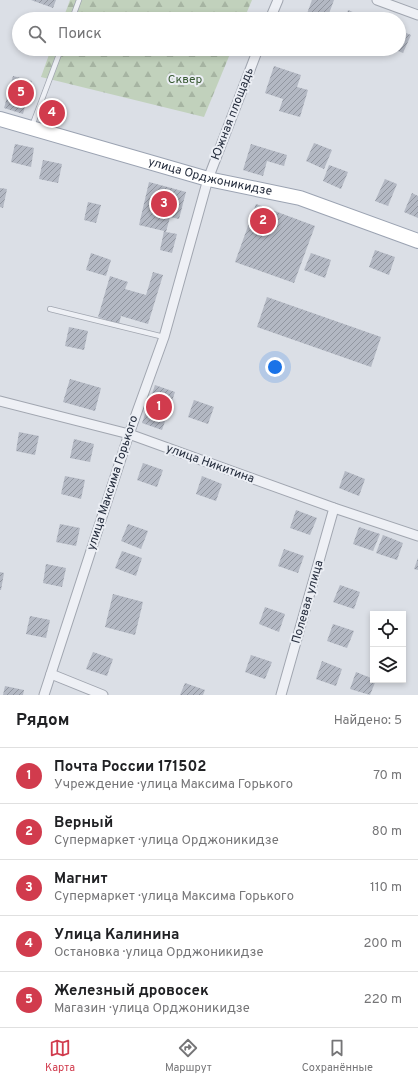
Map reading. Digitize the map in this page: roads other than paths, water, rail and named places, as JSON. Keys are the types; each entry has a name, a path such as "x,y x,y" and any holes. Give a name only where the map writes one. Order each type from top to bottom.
{"main road":[{"name":"улица Орджоникидзе","path":"0,120 32,127 208,179 300,198 418,242"}],"street":[{"path":"273,12 278,0"},
{"path":"377,0 418,15"},
{"name":"Южная площадь","path":"208,179 255,56"},
{"name":"улица Максима Горького","path":"44,695 129,434 164,337 208,179"},
{"name":"улица Никитина","path":"0,401 129,434 334,508 418,536"},
{"name":"Полевая улица","path":"281,695 334,508"},
{"path":"51,674 103,695"}],"lane":[{"path":"75,12 79,0"},
{"path":"32,127 58,56"},
{"path":"50,309 164,337"}],"place":[{"name":"Железный дровосек","path":"21,93"},
{"name":"Улица Калинина","path":"52,113"},
{"name":"Магнит","path":"164,204"},
{"name":"Верный","path":"263,221"},
{"name":"Почта России 171502","path":"159,407"}],"park label":[{"name":"Сквер","path":"185,80"}]}
